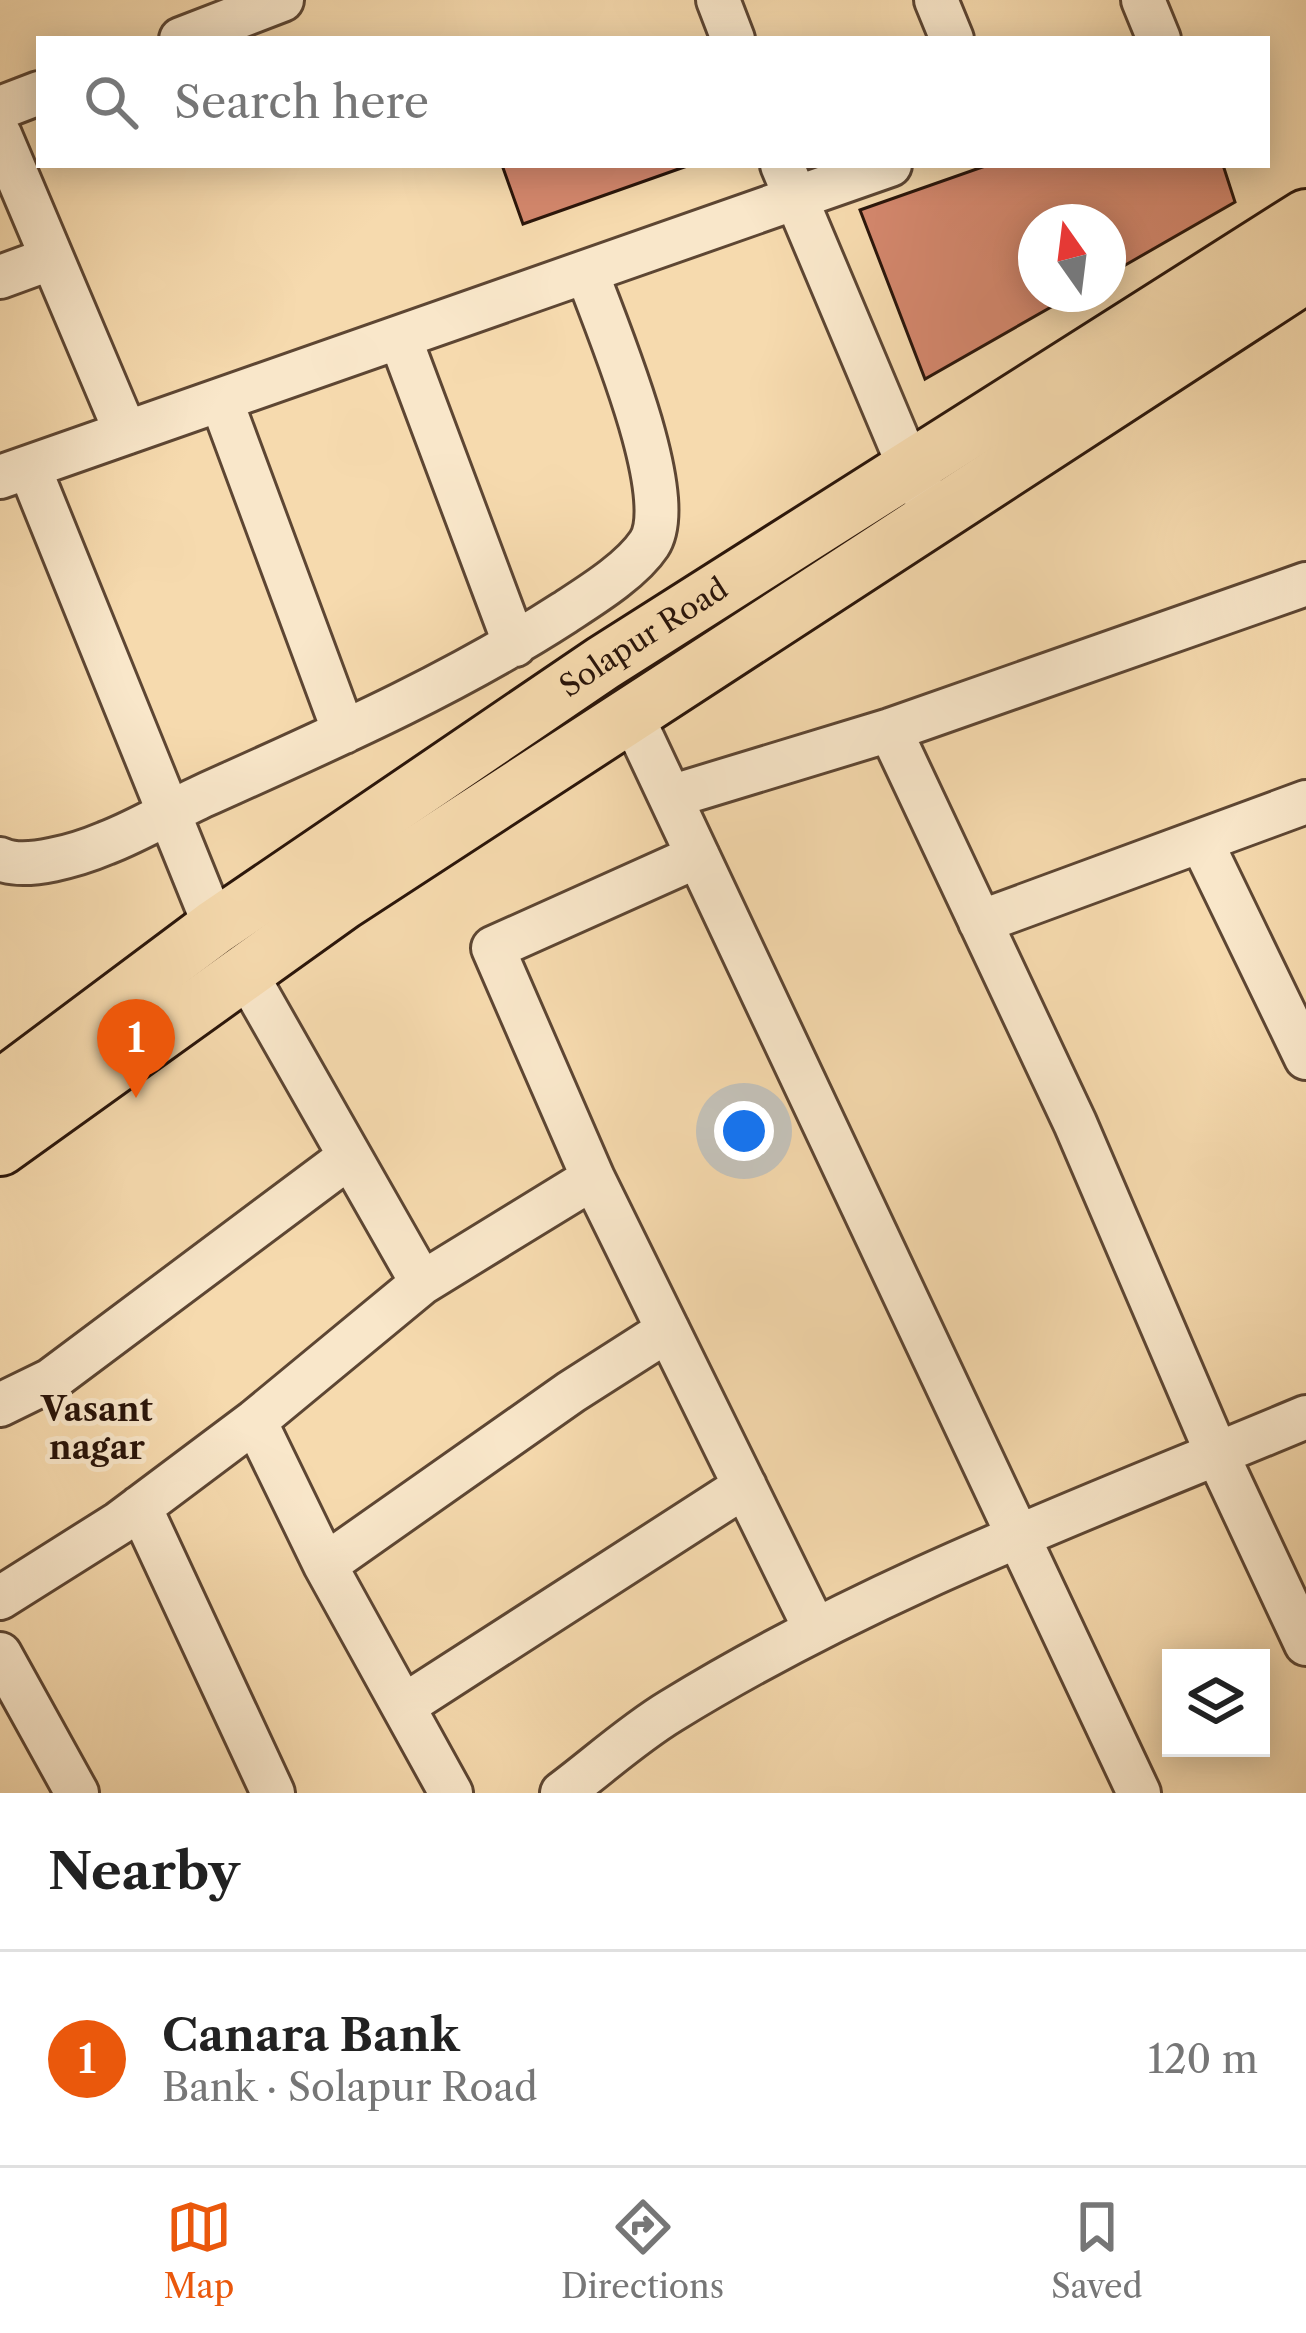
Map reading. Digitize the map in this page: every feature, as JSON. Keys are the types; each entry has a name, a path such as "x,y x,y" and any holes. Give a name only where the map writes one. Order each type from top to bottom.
{"main road":[{"name":"Solapur Road","path":"0,1088 215,927 603,663 923,492 1306,217"},
{"path":"0,1148 343,902 631,713 923,492 1306,275"}],"street":[{"path":"189,36 282,0"},
{"path":"718,0 732,36"},
{"path":"936,0 951,36"},
{"path":"1143,0 1159,36"},
{"path":"0,108 36,94"},
{"path":"0,136 126,433"},
{"path":"215,927 15,472 587,273 789,183 873,168"},
{"path":"789,183 923,492"},
{"path":"0,277 52,257"},
{"path":"0,859 41,862 106,843 344,732 515,644 594,593 630,563 651,542 657,490 647,445 587,273"},
{"path":"400,338 515,644"},
{"path":"221,400 344,732"},
{"path":"670,797 890,730 1306,584"},
{"path":"631,713 1139,1793"},
{"path":"890,730 1075,1123 1216,1454 1306,1644"},
{"path":"980,922 1306,802"},
{"path":"1201,841 1306,1058"},
{"path":"698,856 493,948 593,1178 815,1629"},
{"path":"245,972 422,1282"},
{"path":"0,1405 51,1380 350,1157"},
{"path":"0,1598 140,1507 255,1421 422,1282 593,1178"},
{"path":"325,1565 571,1392 668,1330"},
{"path":"562,1793 667,1713 815,1629 1018,1536 1306,1417"},
{"path":"255,1421 325,1565 451,1793"},
{"path":"405,1705 745,1486"},
{"path":"140,1507 273,1793"},
{"path":"0,1654 68,1790"}],"building":[{"path":"503,168 682,168 523,224"},
{"path":"979,168 1224,168 1235,202 1126,265 1126,204 1018,204 1018,312 1042,312 925,379 860,210"}],"place":[{"name":"Canara Bank","path":"136,1098"}],"district":[{"name":"Vasant nagar","path":"97,1428"}]}
